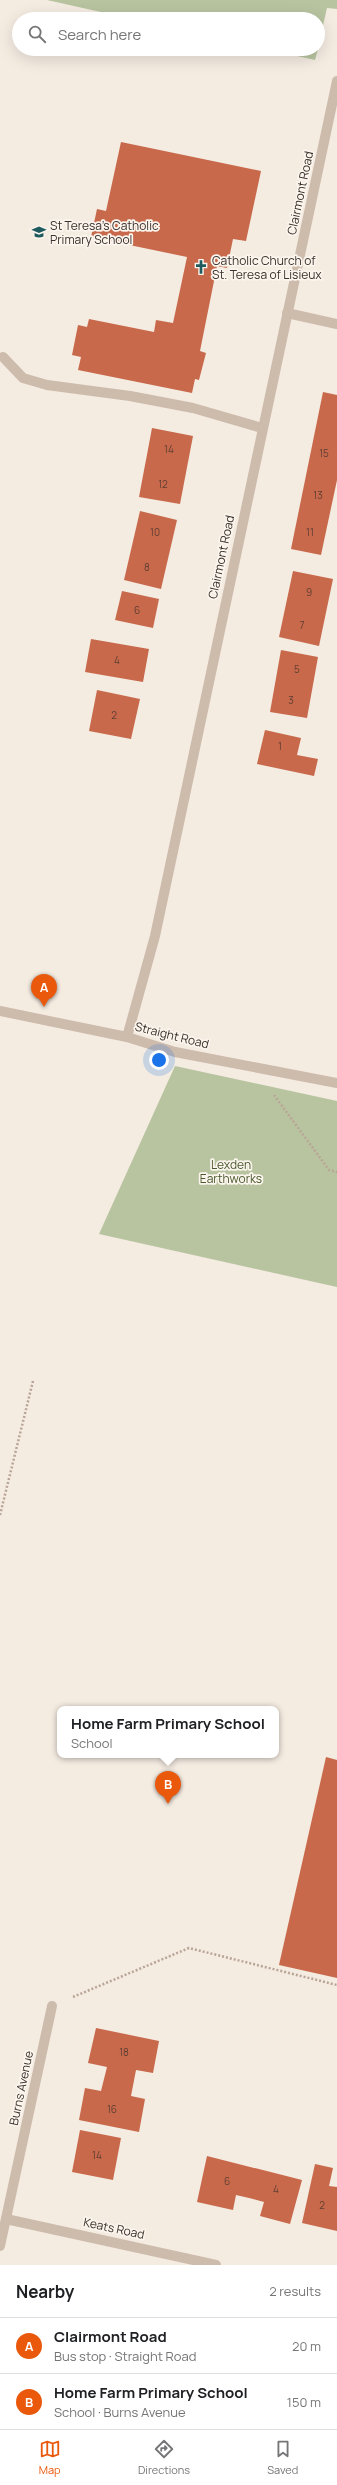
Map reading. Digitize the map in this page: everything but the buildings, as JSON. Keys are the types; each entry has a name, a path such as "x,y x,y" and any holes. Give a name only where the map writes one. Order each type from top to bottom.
{"street":[{"name":"Clairmont Road","path":"127,1037 155,936 337,81"},
{"path":"288,313 337,324"},
{"path":"3,356 24,378 47,385 130,396 193,408 262,428"},
{"name":"Straight Road","path":"0,1011 127,1037 175,1052 337,1083"},
{"name":"Burns Avenue","path":"0,2246 52,2006"},
{"name":"Keats Road","path":"6,2219 216,2265"}],"path":[{"path":"270,1090 329,1170 337,1172"},
{"path":"0,1515 33,1381"},
{"path":"52,2006 190,1948 337,1986"}],"green space":[{"path":"47,0 337,0 337,9 327,8 325,17 325,12 101,12"},
{"path":"297,56 316,56 315,60"},
{"name":"Lexden Earthworks","path":"175,1066 337,1101 337,1287 99,1234"}],"place":[{"name":"St Teresa's Catholic Primary School","path":"39,232"},
{"name":"Catholic Church of St. Teresa of Lisieux","path":"201,267"},
{"name":"Clairmont Road","path":"44,1007"},
{"name":"Home Farm Primary School","path":"168,1804"}]}
